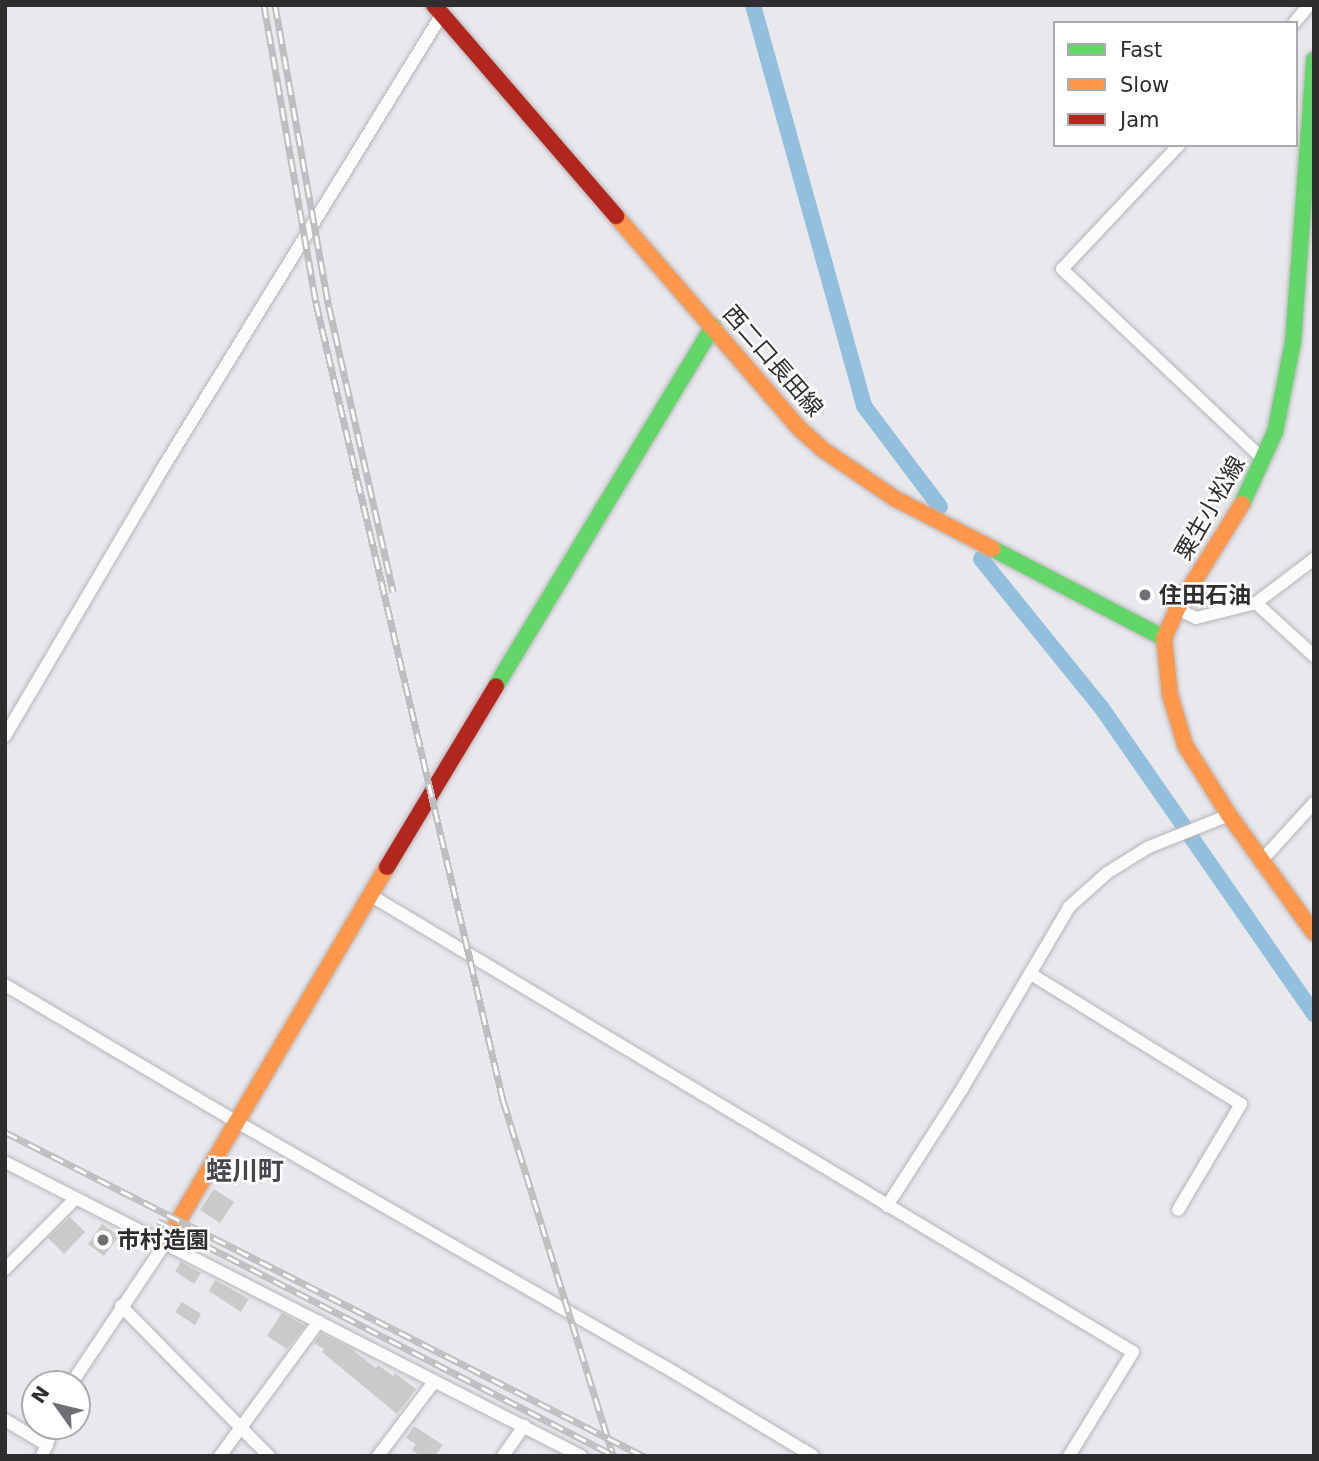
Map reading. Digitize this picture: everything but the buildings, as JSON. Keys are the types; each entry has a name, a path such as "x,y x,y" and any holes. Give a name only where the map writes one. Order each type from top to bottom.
{"main road":[{"name":"西二口長田線","path":"438,10 799,428 844,466 894,498 1164,638"},
{"name":"粟生小松線","path":"1164,638 1177,609 1249,492 1275,432 1293,342 1314,60"},
{"path":"166,1242 370,895 713,326"},
{"path":"1164,638 1176,721 1185,745 1229,815 1314,933"}],"street":[{"path":"1296,21 1309,5"},
{"path":"5,736 438,10"},
{"path":"1177,147 1062,269 1264,460"},
{"path":"1177,609 1196,618 1256,603 1314,559"},
{"path":"1256,603 1314,656"},
{"path":"1261,861 1314,803"},
{"path":"887,1206 1031,974 1069,907 1107,873 1149,847 1229,815"},
{"path":"370,895 1133,1352 1069,1456"},
{"path":"1031,974 1241,1104 1178,1210"},
{"path":"5,985 237,1122 662,1365 813,1456"},
{"path":"5,1162 581,1456"},
{"path":"5,1269 75,1199"},
{"path":"80,1370 166,1242"},
{"path":"121,1306 270,1456"},
{"path":"220,1456 319,1321"},
{"path":"379,1456 434,1382"},
{"path":"5,1420 44,1450"},
{"path":"503,1456 524,1426"}],"waterway":[{"path":"753,5 864,406 940,507"},
{"path":"981,559 1101,707 1183,825"},
{"path":"1191,837 1314,1014"}],"railway":[{"path":"264,5 316,303 503,1100 613,1456"},
{"path":"275,5 329,307 393,592"},
{"path":"5,1132 643,1456"},
{"path":"158,1221 615,1456"}],"traffic: fast":[{"path":"1242,504 1275,432 1293,342 1314,60"},
{"path":"496,686 713,326"},
{"path":"993,549 1164,638"}],"traffic: slow":[{"path":"616,216 799,428 822,449 894,498 993,549"},
{"path":"1242,504 1177,609 1164,638 1170,695 1185,745 1229,815 1314,933"},
{"path":"166,1242 387,867"}],"traffic: jam":[{"path":"434,5 616,216"},
{"path":"387,867 496,686"}],"place":[{"name":"住田石油","path":"1145,595"},
{"name":"市村造園","path":"103,1240"}],"district":[{"name":"蛭川町","path":"245,1172"}]}
